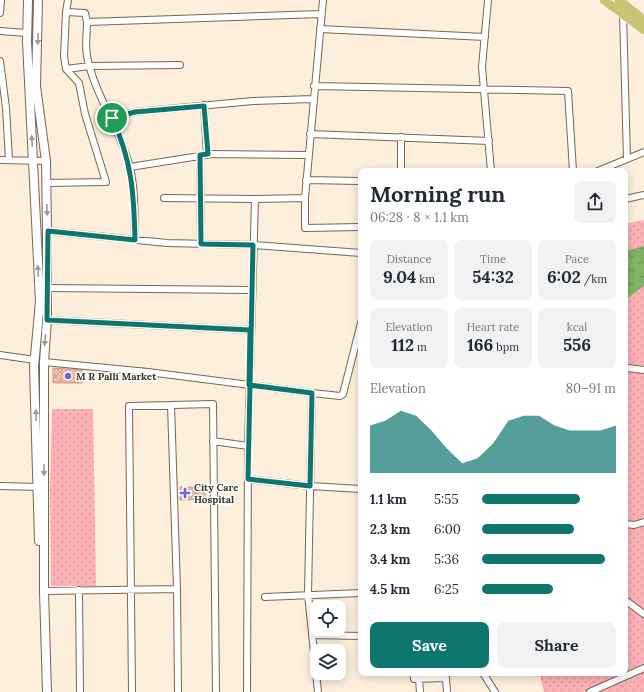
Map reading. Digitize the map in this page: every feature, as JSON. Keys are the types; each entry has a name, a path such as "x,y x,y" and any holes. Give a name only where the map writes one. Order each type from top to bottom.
{"main road":[{"path":"604,0 644,30"},
{"path":"619,0 644,20"}],"street":[{"path":"0,13 1,0"},
{"path":"28,0 27,33 40,301 35,360 48,692"},
{"path":"38,0 36,86 46,161 48,231 47,320 44,362 41,487 42,692"},
{"path":"46,183 106,182 85,114 79,83 66,69 64,56 68,0"},
{"path":"323,0 306,180 305,228 358,228"},
{"path":"488,0 482,67 491,168"},
{"path":"66,12 85,13 87,22 87,54 94,81 112,118 130,167 134,196 135,240"},
{"path":"87,22 321,14"},
{"path":"623,14 627,159"},
{"path":"320,29 485,37"},
{"path":"0,31 27,33"},
{"path":"0,62 6,108 9,160"},
{"path":"66,69 90,66 180,65"},
{"path":"314,86 568,91 573,168"},
{"path":"112,118 135,112 313,98"},
{"path":"204,106 208,154"},
{"path":"310,134 488,141"},
{"path":"401,138 401,168"},
{"path":"605,168 644,152"},
{"path":"130,167 208,154 308,155"},
{"path":"200,155 202,199 201,244"},
{"path":"0,160 46,161"},
{"path":"306,180 358,181"},
{"path":"628,198 644,195"},
{"path":"164,198 305,198"},
{"path":"247,692 248,446 250,330 255,199"},
{"path":"48,231 135,240 201,244 253,245 358,253"},
{"path":"47,288 252,290"},
{"path":"47,320 250,330"},
{"path":"44,362 340,396 343,394 358,335"},
{"path":"0,355 35,360"},
{"path":"628,368 644,370"},
{"path":"310,615 308,594 312,393"},
{"path":"132,692 128,406 213,404 216,692"},
{"path":"171,405 177,589 178,692"},
{"path":"213,441 248,446"},
{"path":"248,479 310,486 358,489"},
{"path":"0,486 41,487"},
{"path":"628,524 634,525 644,522"},
{"path":"44,591 177,589"},
{"path":"79,590 80,692"},
{"path":"265,597 358,593"},
{"path":"628,602 644,614"},
{"path":"312,636 318,692"},
{"path":"346,636 358,636"},
{"path":"628,675 644,668"},
{"path":"414,676 414,679 446,678 447,692"},
{"path":"485,676 495,692"},
{"path":"590,692 626,676"},
{"path":"419,679 420,692"}],"shaded area":[{"path":"644,220 644,692 544,692 540,676 628,676 628,223"},
{"path":"52,409 93,409 96,586 51,586 50,490"}],"water":[{"path":"644,246 644,286 628,298 628,250"}],"building":[{"name":"M R Palli Market","path":"53,368 82,370 82,383 53,383"},
{"path":"180,487 205,487 205,499 180,500"}],"place":[{"name":"M R Palli Market","path":"68,376"},
{"name":"City Care Hospital","path":"185,493"}],"route":[{"path":"112,118 129,162 134,196 135,240 48,231 47,320 250,330 249,385 312,393 310,486 248,479 249,385 253,245 201,244 202,199 200,155 208,154 204,106 135,112 112,118"}]}
